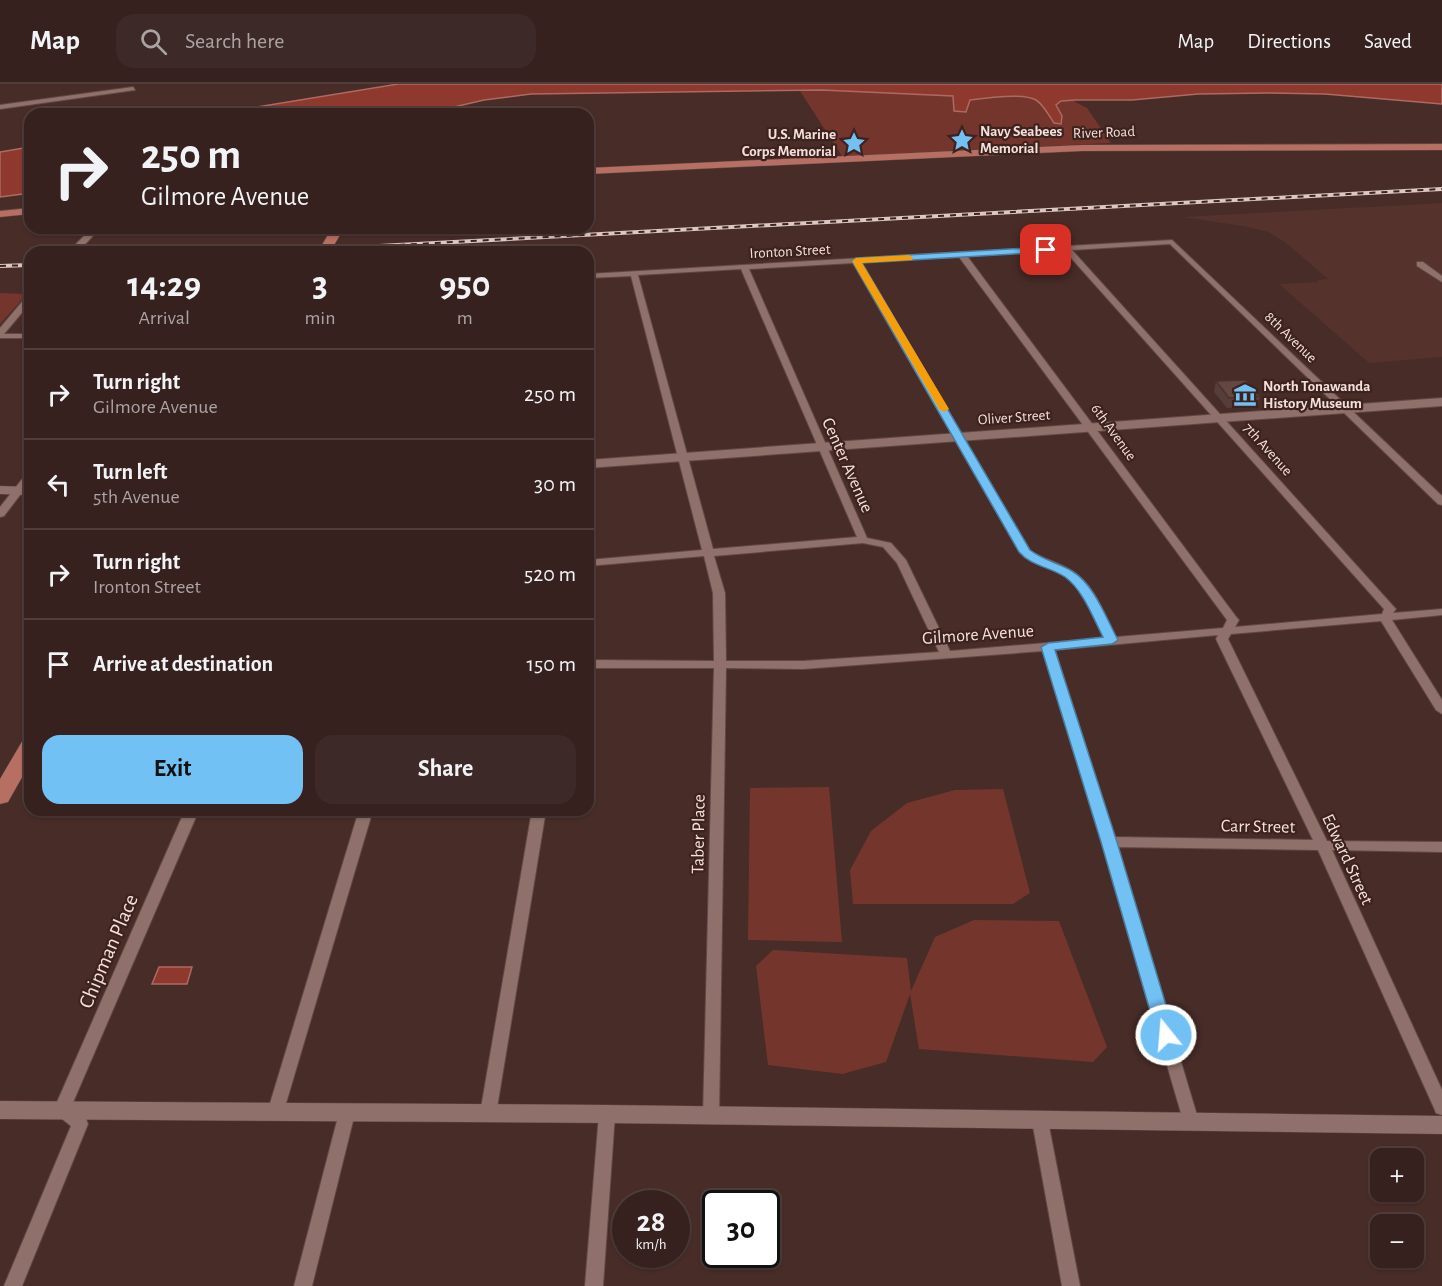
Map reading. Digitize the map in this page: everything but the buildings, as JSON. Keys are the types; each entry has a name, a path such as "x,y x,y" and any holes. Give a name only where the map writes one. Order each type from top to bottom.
{"main road":[{"name":"River Road","path":"594,171 1082,148 1442,147"},
{"path":"0,214 24,212"},
{"name":"Oliver Street","path":"594,464 1442,402"},
{"path":"0,797 24,755"}],"street":[{"path":"0,107 134,89"},
{"path":"79,246 90,234"},
{"name":"Ironton Street","path":"594,276 1172,242"},
{"name":"8th Avenue","path":"1172,242 1442,502"},
{"name":"7th Avenue","path":"1067,249 1390,609 1385,618"},
{"name":"6th Avenue","path":"962,255 1092,427 1233,620 1229,629"},
{"path":"856,261 1025,552 1036,560 1067,573 1080,583 1112,640"},
{"path":"1420,264 1442,280"},
{"name":"Center Avenue","path":"744,267 863,540 887,545 902,562 946,654"},
{"name":"Taber Place","path":"634,274 719,593 720,666 711,1117"},
{"path":"0,335 24,305"},
{"path":"0,335 24,336"},
{"path":"0,490 24,491"},
{"path":"0,514 24,491"},
{"path":"594,563 863,540"},
{"name":"Gilmore Avenue","path":"594,664 720,666 803,664 1048,647 1229,629 1442,612"},
{"path":"1385,618 1442,710"},
{"name":"Edward Street","path":"1229,629 1222,639 1323,846 1442,1108"},
{"path":"1048,647 1109,842 1191,1122"},
{"name":"Chipman Place","path":"62,1109 189,816"},
{"path":"276,1110 364,816"},
{"path":"488,1114 538,816"},
{"name":"Carr Street","path":"1109,842 1442,847"},
{"path":"13,1286 80,1124 62,1109"},
{"path":"0,1110 276,1110 346,1113 607,1114 1442,1125"},
{"path":"303,1286 346,1113"},
{"path":"594,1286 607,1114"},
{"path":"1040,1120 1071,1286"}],"shaded area":[{"path":"398,84 1442,84 1442,104 1325,94 1268,93 1061,101 1056,105 1062,116 1061,124 1054,123 1039,102 1023,97 970,100 966,112 954,111 953,96 822,90 531,94 484,100 450,108 252,108"},
{"path":"800,91 953,96 965,112 970,100 1023,97 1039,102 1053,123 1061,124 1062,116 1056,105 1061,101 1075,100 1087,108 1111,143 842,156"},
{"path":"24,148 24,194 0,197 0,152"},
{"path":"1442,203 1442,357 1369,363 1279,284 1319,282 1317,280 1328,279 1285,242 1268,232 1248,227 1183,217"},
{"path":"0,293 24,294 24,297 0,324"},
{"path":"829,787 842,942 748,940 750,788"},
{"path":"1003,789 1030,893 1013,904 853,904 850,870 871,831 907,803 955,790"},
{"path":"974,920 1059,921 1107,1047 1093,1062 919,1049 910,994 886,1062 842,1074 768,1065 756,966 773,950 907,958 911,991 935,937"},
{"path":"159,967 192,967 187,984 152,984"}],"railway":[{"path":"379,246 1442,189"},
{"path":"0,266 24,265"}],"slow traffic":[{"path":"909,258 856,261 944,409"}],"place":[{"name":"Navy Seabees Memorial","path":"962,140"},
{"name":"U.S. Marine Corps Memorial","path":"854,143"},
{"name":"North Tonawanda History Museum","path":"1245,395"}],"route":[{"path":"1046,250 856,261 1025,552 1036,560 1067,573 1080,583 1112,640 1048,647 1166,1035"}]}
